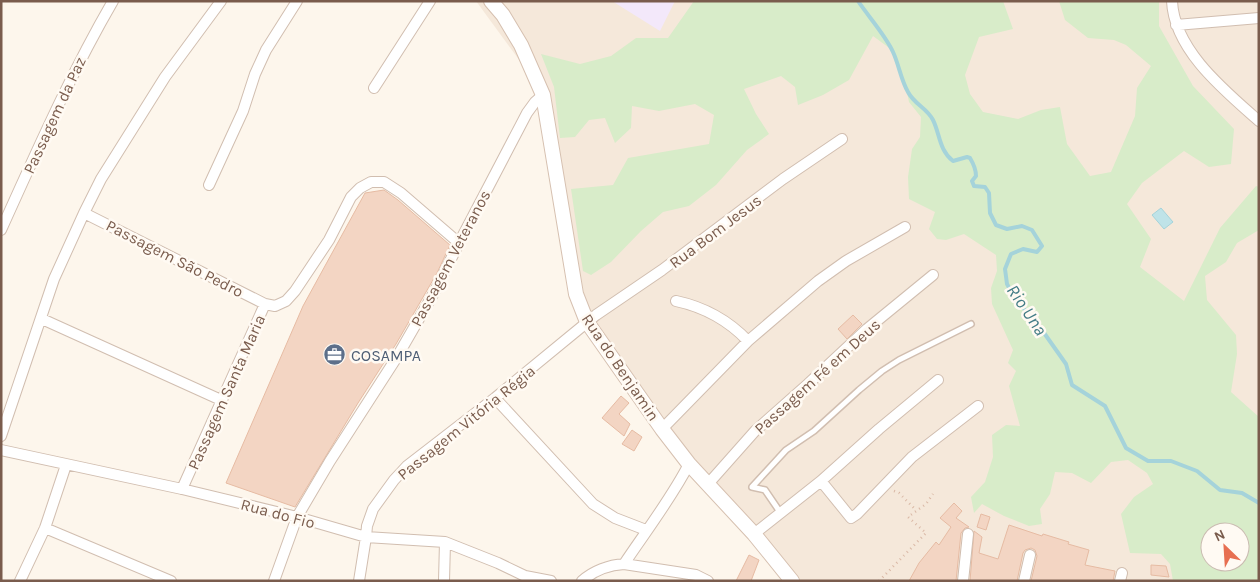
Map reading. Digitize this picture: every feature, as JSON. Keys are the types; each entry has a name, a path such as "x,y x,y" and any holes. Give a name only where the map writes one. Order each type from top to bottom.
{"main road":[{"name":"Rua do Benjamin","path":"491,1 503,14 521,45 543,95 576,294 588,322 662,429 689,464 754,534 792,581"}],"street":[{"name":"Passagem da Paz","path":"1,230 81,56 112,1"},
{"path":"1,436 54,279 101,179 165,77 221,1"},
{"path":"209,185 243,111 255,74 266,50 297,1"},
{"path":"374,88 430,1"},
{"path":"1172,1 1176,25 1200,65 1254,113 1259,121"},
{"path":"1176,25 1259,18"},
{"name":"Passagem Veteranos","path":"274,581 297,517 330,461 397,357 435,291 527,113 543,95"},
{"name":"Rua Bom Jesus","path":"588,322 662,270 783,179 842,139"},
{"name":"Passagem Santa Maria","path":"182,489 265,304 275,306 286,301 296,291 329,240 351,198 360,188 371,182 384,182 401,193 459,243"},
{"name":"Passagem São Pedro","path":"84,213 265,304"},
{"path":"662,429 748,341 818,281 846,261 906,227"},
{"name":"Passagem Fé em Deus","path":"708,484 755,431 866,329 933,275"},
{"path":"676,301 691,304 720,317 735,327 748,341"},
{"path":"42,319 222,400"},
{"name":"Passagem Vitória Régia","path":"359,581 367,526 373,510 385,491 406,466 495,398 588,322"},
{"path":"754,534 821,481 878,428 938,380"},
{"path":"495,398 593,504 615,518 646,530"},
{"path":"821,481 851,518 912,457 978,406"},
{"name":"Rua do Fio","path":"1,450 182,489 297,517 366,537 445,542 525,576 546,580"},
{"path":"624,564 676,489 689,464"},
{"path":"20,581 45,528 66,465"},
{"path":"45,528 171,581"},
{"path":"963,581 968,534"},
{"path":"444,581 445,542"},
{"path":"1024,581 1030,556"},
{"path":"582,581 591,573 624,564 696,575 708,581"}],"lane":[{"path":"780,512 765,490 752,487 786,450 814,431 882,371 899,360 971,324"}],"path":[{"path":"884,487 899,493 916,511"},
{"path":"878,581 926,534 908,517 926,504 932,494"}],"shaded area":[{"path":"476,1 1259,1 1259,581 798,581 689,464 585,315 547,98"},
{"path":"612,1 675,1 660,31"}],"green space":[{"path":"694,1 1003,1 1013,29 979,37 965,75 970,94 983,112 1018,119 1041,110 1060,107 1067,144 1090,176 1111,172 1135,116 1137,88 1151,66 1126,45 1114,40 1088,38 1065,20 1059,1 1159,1 1159,26 1193,86 1234,129 1231,164 1209,167 1184,151 1142,183 1127,204 1151,239 1140,267 1184,301 1220,228 1256,186 1259,187 1259,230 1237,243 1226,262 1205,276 1207,300 1236,335 1237,354 1231,392 1259,417 1259,581 1173,581 1170,564 1161,554 1130,553 1121,514 1134,497 1153,484 1147,473 1128,460 1111,462 1091,483 1072,473 1055,472 1050,494 1040,509 1042,524 1029,526 1004,516 982,504 974,513 971,497 985,482 993,457 992,435 1006,425 1020,426 1009,386 1016,371 1008,363 1013,350 992,304 991,288 997,271 996,255 964,234 946,240 937,239 929,229 935,212 909,199 908,177 912,149 920,137 921,117 909,102 892,50 873,36 849,80 823,95 798,105 795,87 781,76 744,89 756,114 769,134 747,150 716,185 689,206 663,212 641,231 611,262 591,275 583,271 571,189 613,185 628,158 709,144 714,115 695,104 659,111 632,106 631,128 615,143 605,118 589,120 575,137 560,138 554,87 541,54 580,64 611,56 636,38 668,38"}],"water":[{"path":"1161,208 1173,222 1164,229 1152,215"}],"building":[{"name":"COSAMPA","path":"384,190 450,245 437,273 396,344 295,507 226,483 303,306 365,193"},
{"path":"853,315 862,324 847,339 838,329"},
{"path":"621,396 629,403 619,414 630,424 624,436 602,418"},
{"path":"632,430 642,437 634,451 622,444"},
{"path":"954,503 962,511 956,518 969,527 965,528 961,533 956,581 909,581 919,563 936,542 939,545 951,527 940,518"},
{"path":"981,514 990,517 986,530 977,527"},
{"path":"1009,525 1042,536 1043,534 1069,542 1068,544 1089,550 1085,565 1115,571 1113,581 1031,581 1037,556 1035,550 1031,548 1023,553 1017,581 970,581 974,531 982,537 979,553 998,559"},
{"path":"749,555 759,560 751,581 736,581"},
{"path":"1151,565 1166,566 1169,577 1151,575"}],"waterway":[{"name":"Rio Una","path":"858,1 890,46 911,96 933,120 940,142 948,157 953,161 967,157 970,158 976,174 972,181 974,186 985,187 989,193 990,213 996,225 1007,229 1022,226 1032,230 1042,246 1037,252 1023,249 1011,254 1005,269 1007,284 1016,300 1037,323 1066,364 1072,385 1105,406 1126,448 1148,461 1171,461 1197,471 1220,490 1242,493 1259,503"}],"place":[{"name":"COSAMPA","path":"335,355"}]}
